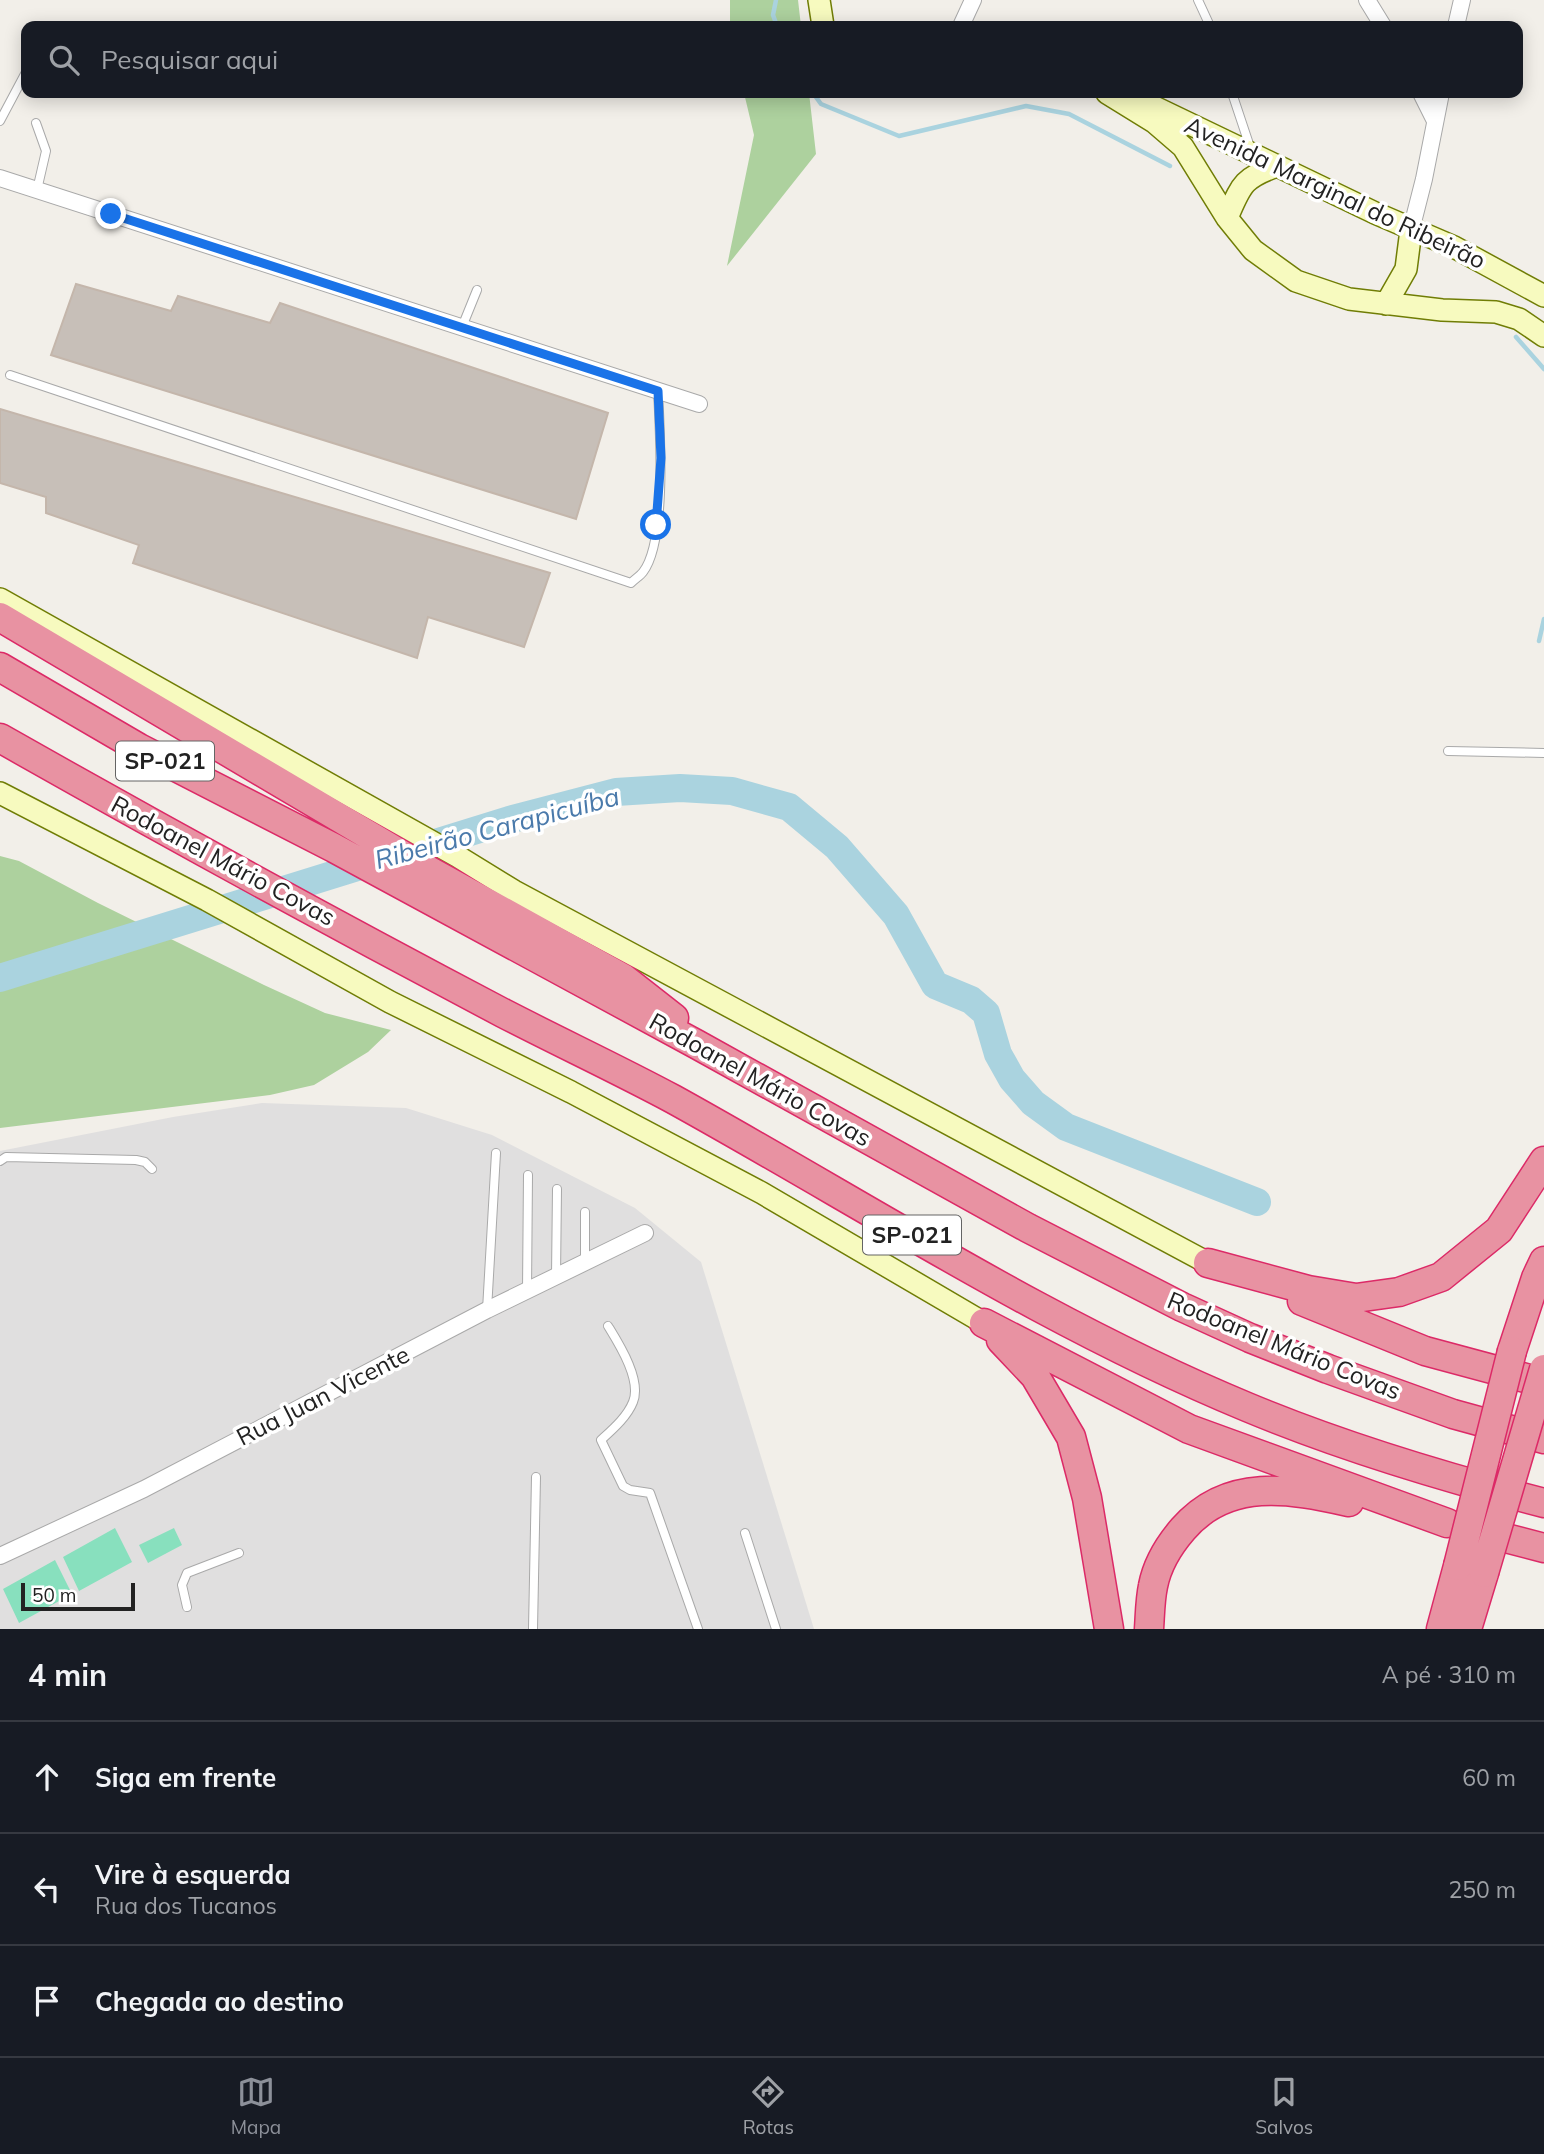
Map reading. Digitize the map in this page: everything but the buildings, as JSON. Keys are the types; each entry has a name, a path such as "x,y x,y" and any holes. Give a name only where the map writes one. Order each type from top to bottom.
{"highway":[{"path":"0,617 426,869 623,978 668,1012 696,1044"},
{"name":"Rodoanel Mário Covas","path":"0,667 139,748 334,848 1028,1228 1181,1307 1250,1338 1403,1396 1453,1414 1544,1439"},
{"name":"Rodoanel Mário Covas","path":"0,738 502,1012 668,1097 1037,1306 1248,1407 1445,1477 1544,1503"},
{"path":"1208,1263 1308,1290 1356,1298 1399,1292 1441,1277 1499,1230 1544,1161"},
{"path":"1208,1263 1424,1351 1544,1383"},
{"path":"1471,1569 1512,1352 1541,1265"},
{"path":"984,1323 1189,1429 1447,1523"},
{"path":"984,1323 1035,1376 1071,1437 1087,1498 1109,1629"},
{"path":"1448,1627 1544,1369"},
{"path":"1149,1629 1153,1584 1170,1543 1192,1518 1226,1497 1271,1490 1313,1494 1447,1523 1544,1548"}],"main road":[{"path":"819,0 821,21"},
{"name":"Avenida Marginal do Ribeirão","path":"1115,98 1154,122 1183,148 1227,218 1253,250 1296,281 1349,299 1442,310 1496,312 1519,319 1544,336"},
{"name":"Avenida Marginal do Ribeirão","path":"1135,98 1411,230 1454,247 1544,294"},
{"path":"1227,218 1241,184 1261,171 1277,166"},
{"path":"1386,304 1406,269 1411,230"},
{"path":"0,599 457,856 514,891 1208,1263"},
{"path":"0,793 207,900 390,1002 570,1092 762,1193 984,1323"}],"street":[{"path":"963,21 972,0"},
{"path":"1367,0 1380,21"},
{"path":"1457,21 1462,0"},
{"path":"1424,98 1435,121"},
{"path":"1411,230 1440,98"},
{"path":"0,178 699,404"},
{"name":"Rua Juan Vicente","path":"0,1556 144,1489 487,1310 646,1233"}],"lane":[{"path":"1198,0 1208,21"},
{"path":"0,121 21,81"},
{"path":"1235,98 1252,154"},
{"path":"36,123 46,151 37,190"},
{"path":"462,327 477,290"},
{"path":"10,374 631,583 644,571 653,544 659,506 661,458 658,391"},
{"path":"1448,751 1544,753"},
{"path":"487,1310 496,1153"},
{"path":"0,1161 6,1157 136,1160 145,1162 152,1169"},
{"path":"527,1291 528,1175"},
{"path":"556,1277 557,1189"},
{"path":"585,1212 585,1262"},
{"path":"608,1326 626,1357 635,1385 633,1401 618,1424 601,1440 623,1486 630,1490 650,1493 698,1629"},
{"path":"533,1629 536,1477"},
{"path":"745,1533 776,1629"},
{"path":"187,1607 183,1585 187,1573 239,1553"}],"shaded area":[{"path":"262,1103 406,1108 492,1135 635,1208 701,1262 814,1629 0,1629 0,1151 173,1117"}],"green space":[{"path":"730,0 798,0 800,21 730,21"},
{"path":"745,98 810,98 816,154 727,266 754,135"},
{"path":"0,856 19,861 98,903 325,1013 391,1030 368,1052 314,1085 270,1095 0,1128"},
{"path":"115,1528 132,1562 79,1591 63,1557"},
{"path":"174,1528 182,1545 148,1563 139,1545"},
{"path":"55,1560 72,1594 19,1623 3,1589"}],"waterway":[{"path":"775,21 773,15 776,0"},
{"path":"817,98 821,104 899,136 1026,106 1069,114 1170,166"},
{"path":"1516,337 1544,369"},
{"path":"1539,641 1544,619"},
{"name":"Ribeirão Carapicuíba","path":"0,978 509,820 616,792 680,788 732,791 789,807 837,847 896,915 935,985 971,1000 986,1013 998,1054 1012,1079 1033,1103 1066,1127 1257,1202"}],"route":[{"path":"111,214 658,391 661,458 656,525"}]}
